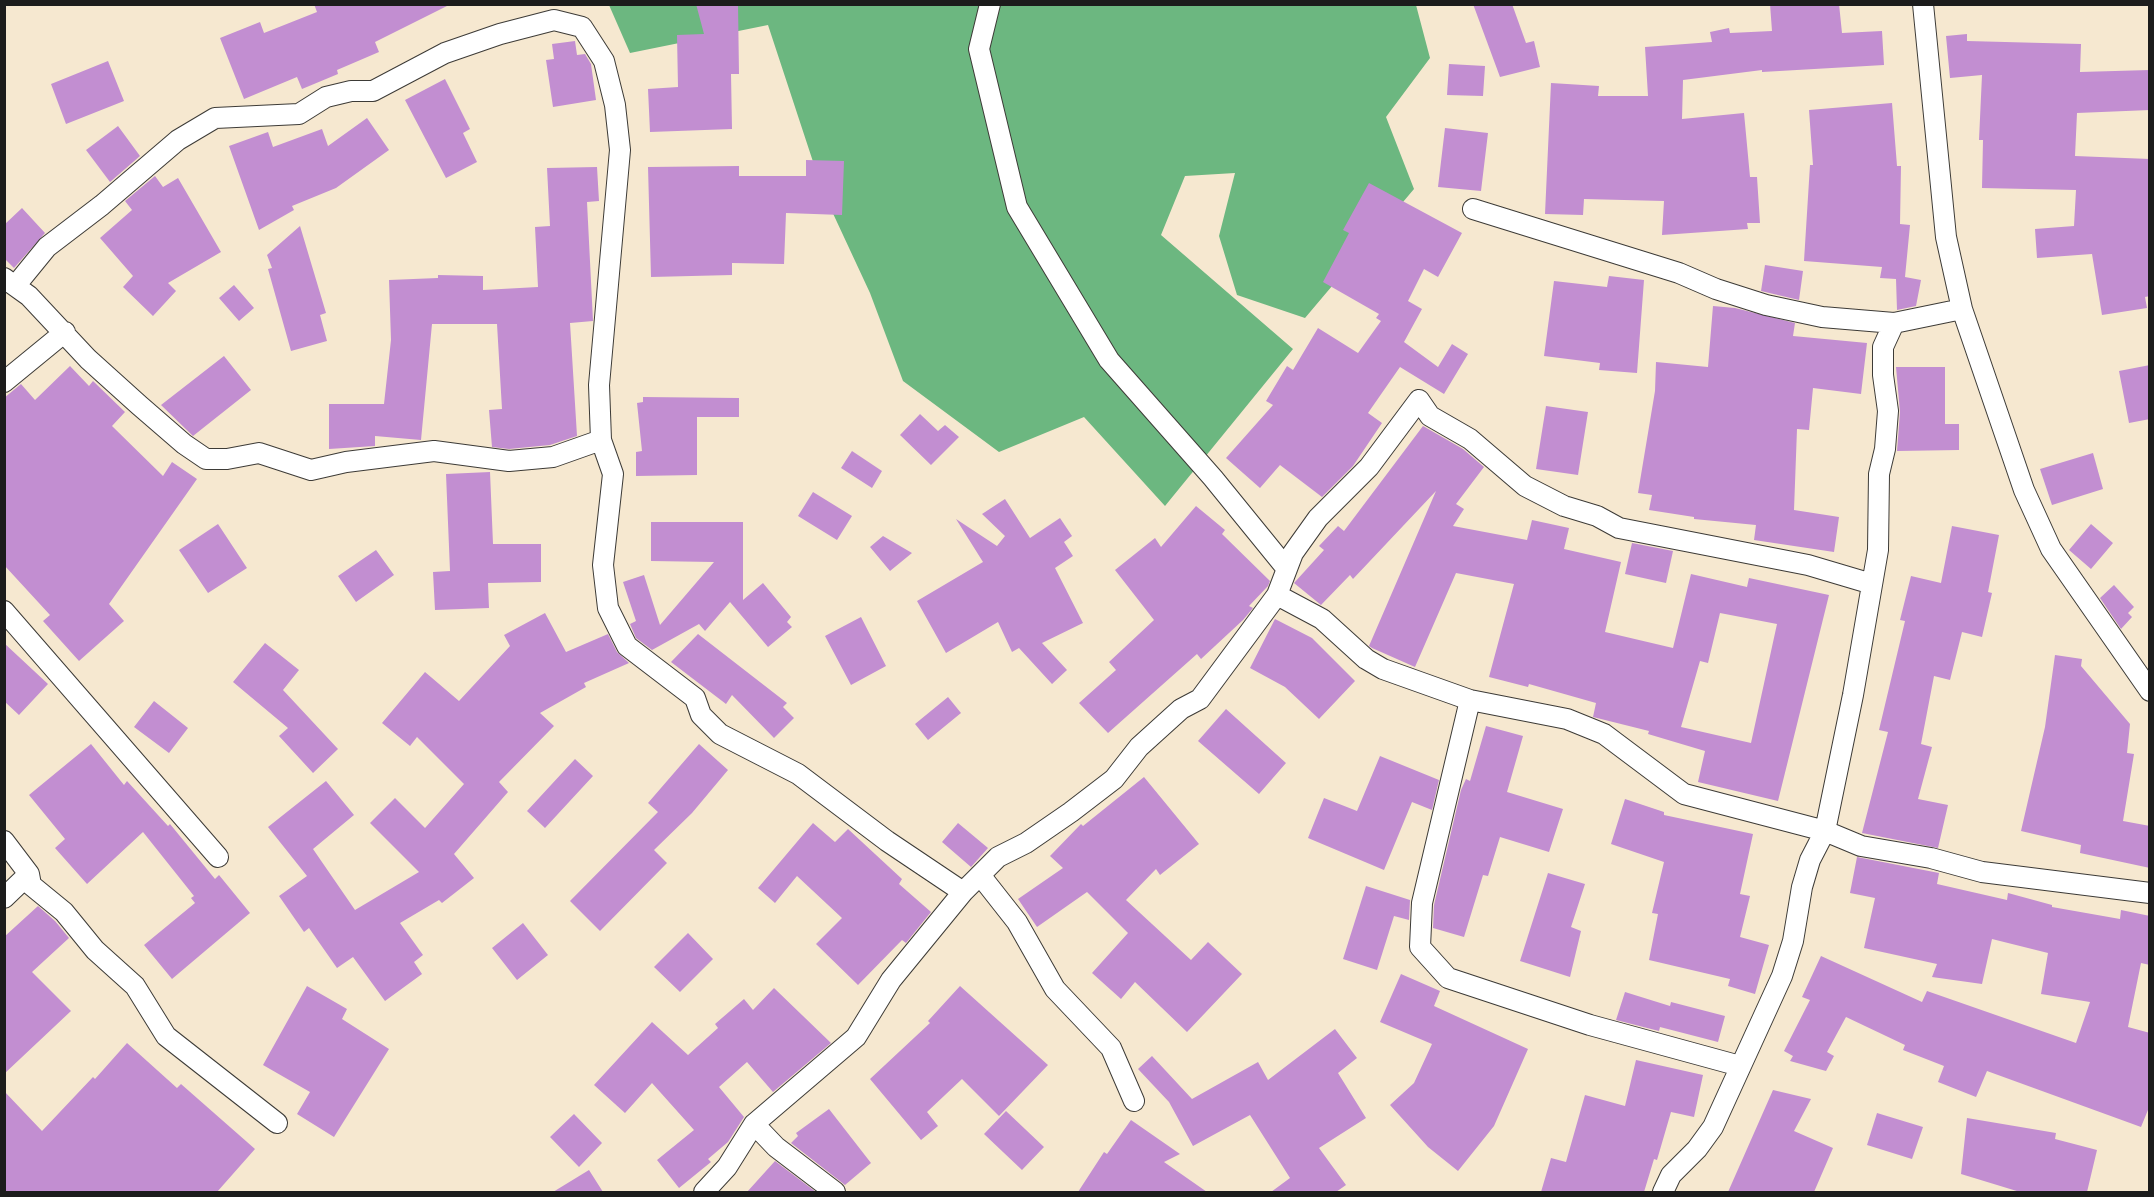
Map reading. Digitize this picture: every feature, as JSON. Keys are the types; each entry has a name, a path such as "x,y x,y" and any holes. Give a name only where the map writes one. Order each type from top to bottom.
{"street":[{"path":"990,4 979,49 1017,207 1109,360 1213,478 1287,570"},
{"path":"1923,4 1946,237 1962,309 2011,445 2024,490 2051,549 2150,691"},
{"path":"601,440 553,457 509,461 434,451 346,462 311,470 259,453 227,459 206,459 184,444 88,359 65,332 10,282 48,247 178,140 215,118 299,114 326,97 351,91 373,91 445,53 500,34 554,20 582,27 604,60 615,105 621,150 598,385 601,440 614,474 603,565 608,608 627,646 695,698 701,716 720,734 798,774 887,842 963,892"},
{"path":"1473,209 1679,273 1716,289 1822,317 1894,323 1962,309"},
{"path":"1663,1192 1671,1175 1697,1149 1713,1127 1782,976 1793,941 1802,887 1810,860 1825,831 1853,695 1878,550 1879,474 1885,449 1888,411 1883,375 1883,348 1894,323"},
{"path":"4,382 65,332"},
{"path":"704,1192 727,1167 754,1124 856,1037 891,980 963,892 998,857 1035,837 1114,779 1139,747 1181,709 1200,699 1277,595 1293,553 1318,518 1369,466 1419,400 1430,416 1470,439 1525,486 1564,506 1597,516 1619,528 1797,563 1872,584"},
{"path":"1277,595 1322,619 1366,659 1383,669 1470,700 1567,719 1604,734 1684,794 1825,831 1861,846 1931,858 1982,872 2150,892"},
{"path":"4,611 218,857"},
{"path":"1470,700 1422,903 1420,947 1448,978 1590,1026 1740,1066"},
{"path":"4,841 28,874 31,885 64,912 94,950 135,986 166,1036 277,1123"},
{"path":"4,898 28,874"},
{"path":"980,875 1017,922 1055,989 1111,1048 1134,1101"},
{"path":"754,1124 776,1146 835,1192"}],"green space":[{"path":"609,5 1416,5 1430,58 1386,117 1414,189 1305,318 1237,295 1219,236 1235,173 1185,176 1161,235 1293,349 1165,506 1084,417 999,452 903,381 870,293 823,192 768,25 630,53"}],"building":[{"path":"314,4 451,4 375,42 379,52 337,70 338,74 302,89 297,77 244,99 220,38 260,22 264,33 317,12"},
{"path":"696,4 738,4 739,74 731,74 732,129 650,132 648,89 678,87 677,35 704,34"},
{"path":"1473,4 1512,4 1526,43 1534,41 1540,67 1500,77"},
{"path":"1770,4 1839,4 1842,33 1882,31 1884,65 1762,72 1762,70 1683,80 1682,119 1744,113 1750,177 1757,177 1760,223 1747,223 1748,229 1662,235 1664,201 1584,199 1583,215 1545,214 1551,83 1599,86 1598,96 1648,96 1645,47 1712,42 1710,32 1729,28 1730,33 1772,31"},
{"path":"1967,34 1967,41 2081,44 2080,72 2150,70 2150,110 2077,113 2075,156 2150,159 2150,296 2145,297 2147,308 2102,315 2092,254 2037,258 2035,229 2074,226 2076,190 1982,188 1983,140 1979,140 1982,75 1950,78 1946,36"},
{"path":"575,41 577,55 585,54 591,64 596,100 553,107 546,60 554,59 552,44"},
{"path":"108,61 124,101 66,124 51,84"},
{"path":"1449,64 1485,66 1483,96 1447,95"},
{"path":"445,79 470,129 463,133 477,162 446,178 405,100"},
{"path":"1892,103 1897,166 1901,166 1900,224 1910,225 1905,277 1921,280 1916,306 1897,310 1896,279 1880,278 1882,267 1804,261 1810,165 1813,165 1809,110"},
{"path":"367,118 389,150 336,188 292,206 294,210 259,230 229,146 268,132 273,147 322,129 328,146"},
{"path":"118,126 140,156 110,182 86,150"},
{"path":"1445,128 1488,133 1481,191 1438,187"},
{"path":"806,160 844,161 842,215 786,213 784,264 732,263 732,275 651,277 648,167 739,166 739,176 806,176"},
{"path":"597,167 599,201 587,202 593,321 570,323 577,436 550,445 509,449 492,447 489,410 502,409 497,324 432,324 421,440 375,436 375,446 329,449 329,404 384,404 391,340 389,280 438,278 438,275 483,276 483,290 538,287 535,227 550,226 547,168"},
{"path":"155,176 163,187 178,178 221,252 168,283 176,291 153,316 123,287 133,276 100,238 132,210 125,201"},
{"path":"1369,183 1462,233 1438,277 1424,269 1408,301 1422,309 1404,342 1438,367 1452,344 1468,354 1444,394 1400,367 1368,413 1382,423 1353,466 1322,497 1280,465 1260,488 1226,458 1273,405 1266,401 1287,366 1293,370 1318,328 1358,353 1381,321 1376,318 1379,314 1323,282 1349,233 1343,230"},
{"path":"22,208 45,233 14,268 4,258 4,225"},
{"path":"300,226 326,313 320,315 327,341 291,351 268,269 272,268 267,255"},
{"path":"1765,265 1803,271 1799,300 1761,291"},
{"path":"1609,276 1644,280 1637,373 1599,370 1600,363 1544,356 1554,281 1607,287"},
{"path":"234,285 254,308 239,321 219,298"},
{"path":"1713,306 1735,308 1795,323 1793,336 1867,343 1861,394 1813,388 1809,430 1797,429 1794,510 1839,517 1834,552 1754,540 1756,525 1694,519 1694,517 1649,510 1652,495 1638,493 1655,391 1656,362 1708,367"},
{"path":"224,356 251,390 193,436 161,405"},
{"path":"2150,365 2150,419 2129,423 2119,371"},
{"path":"70,366 89,386 93,381 125,412 112,426 163,476 172,462 197,479 109,604 124,621 79,661 43,621 50,615 4,565 4,398 21,384 35,400"},
{"path":"1896,367 1945,367 1945,424 1959,424 1959,450 1897,451 1900,412"},
{"path":"643,397 739,398 739,417 697,417 697,475 636,476 636,452 642,451 637,403 643,402"},
{"path":"1546,406 1588,412 1578,475 1536,469"},
{"path":"920,414 938,431 945,425 959,437 931,465 900,435"},
{"path":"1423,426 1463,449 1484,467 1456,504 1464,509 1453,526 1527,540 1532,520 1569,528 1564,549 1621,562 1605,632 1673,648 1691,574 1747,587 1749,578 1829,595 1778,801 1698,782 1705,751 1648,734 1649,731 1593,717 1596,703 1529,684 1528,687 1489,677 1514,584 1456,573 1415,667 1372,648 1369,646 1436,491 1353,579 1350,575 1321,605 1294,583 1324,550 1319,546 1338,526 1344,531","holes":["1720,613 1777,624 1751,743 1681,727 1700,661 1708,663"]},
{"path":"852,451 882,471 872,488 841,468"},
{"path":"2093,453 2103,489 2052,505 2040,469"},
{"path":"490,472 493,544 541,544 541,582 488,583 489,608 435,610 433,572 450,571 446,474"},
{"path":"813,492 852,516 837,540 798,516"},
{"path":"1005,499 1030,538 1060,518 1072,536 1064,542 1073,556 1055,568 1083,623 1042,643 1067,670 1052,684 1019,648 1012,652 998,622 946,653 917,601 983,562 956,519 997,546 1005,536 982,514"},
{"path":"1196,506 1225,530 1222,534 1270,581 1249,606 1253,608 1243,620 1201,659 1197,654 1108,733 1079,703 1116,670 1109,662 1154,620 1115,570 1155,538 1161,547"},
{"path":"651,522 743,522 743,600 763,583 791,617 787,622 792,627 768,647 730,602 705,631 699,624 652,650 636,638 630,624 636,621 623,582 644,575 660,625 714,562 651,561"},
{"path":"218,524 247,568 208,593 179,550"},
{"path":"2091,524 2113,543 2091,569 2069,550"},
{"path":"1952,526 1999,535 1988,592 1992,593 1982,637 1962,632 1950,680 1934,676 1921,744 1932,747 1918,799 1948,805 1938,848 1862,833 1888,732 1879,730 1905,621 1900,620 1911,576 1941,583"},
{"path":"883,536 912,553 890,571 870,547"},
{"path":"1632,543 1673,551 1666,583 1625,574"},
{"path":"376,550 394,575 356,602 338,576"},
{"path":"2114,585 2134,607 2128,613 2132,617 2121,629 2100,598"},
{"path":"545,613 566,652 608,634 617,652 629,663 584,683 586,687 540,713 554,726 499,782 508,792 454,854 474,878 442,903 439,900 400,923 423,955 414,962 422,974 385,1001 353,957 337,968 309,928 304,932 279,896 307,876 268,827 326,781 354,815 313,849 355,910 419,872 370,823 395,798 425,828 464,784 417,737 410,746 382,723 425,672 459,701 510,646 504,635"},
{"path":"861,617 886,666 851,685 825,636"},
{"path":"1275,619 1312,638 1355,681 1319,719 1285,687 1250,668"},
{"path":"698,634 787,703 783,707 794,718 774,738 732,695 726,704 671,662"},
{"path":"4,643 48,684 19,715 4,701"},
{"path":"265,643 299,670 283,690 338,749 313,773 279,736 288,728 233,682"},
{"path":"2055,655 2082,659 2081,666 2130,724 2127,753 2134,754 2123,821 2150,826 2150,868 2080,853 2081,845 2021,831 2045,727"},
{"path":"948,697 961,713 928,740 915,724"},
{"path":"154,701 188,728 169,753 134,727"},
{"path":"1226,709 1286,763 1259,794 1198,741"},
{"path":"1486,726 1523,736 1507,792 1563,809 1549,852 1500,837 1488,876 1483,875 1464,937 1433,928 1434,905 1461,790 1466,779 1470,781"},
{"path":"91,744 124,785 127,781 168,826 170,824 215,879 219,875 250,913 172,979 144,945 195,903 191,898 194,896 143,832 87,884 55,848 65,839 29,795"},
{"path":"699,744 728,770 692,813 654,850 667,863 600,931 570,901 658,812 648,803"},
{"path":"1380,756 1439,780 1432,810 1412,802 1384,870 1308,838 1324,798 1357,811"},
{"path":"575,759 593,776 545,828 527,811"},
{"path":"1144,777 1199,844 1160,875 1156,869 1126,900 1191,960 1208,942 1242,974 1187,1032 1135,982 1121,999 1092,973 1128,933 1087,892 1037,927 1018,899 1063,868 1050,856 1081,824 1083,826"},
{"path":"1625,799 1664,812 1664,815 1753,834 1740,894 1750,896 1740,937 1769,945 1755,994 1728,986 1730,979 1649,960 1658,914 1652,913 1664,862 1611,844"},
{"path":"813,823 835,842 848,829 902,879 899,884 931,912 906,943 902,940 858,985 816,944 842,918 797,876 775,903 758,888"},
{"path":"958,823 988,848 971,867 942,842"},
{"path":"1857,857 1939,873 1937,884 2007,900 2008,893 2052,905 2052,907 2120,919 2121,910 2150,916 2150,965 2141,963 2128,1027 2150,1033 2150,1105 2141,1127 1987,1071 1976,1097 1938,1082 1944,1066 1903,1050 1905,1045 1846,1017 1827,1052 1834,1056 1826,1071 1790,1061 1793,1056 1784,1051 1810,1000 1802,997 1821,956 1922,1002 1927,991 2076,1043 2090,1002 2041,994 2048,953 1992,939 1982,984 1932,977 1937,964 1864,948 1875,898 1850,893"},
{"path":"1548,873 1585,884 1571,927 1581,931 1570,977 1520,961"},
{"path":"1366,886 1410,900 1409,920 1394,916 1377,970 1343,959"},
{"path":"38,906 69,938 32,972 71,1011 4,1074 4,937"},
{"path":"523,923 548,955 517,980 492,948"},
{"path":"688,933 713,959 680,992 654,967"},
{"path":"1401,974 1440,991 1434,1006 1528,1049 1494,1126 1458,1171 1428,1147 1390,1105 1414,1083 1432,1044 1380,1022"},
{"path":"307,986 347,1009 342,1019 389,1049 334,1137 297,1114 310,1092 263,1065"},
{"path":"960,986 1048,1065 999,1116 962,1079 927,1112 938,1126 921,1140 870,1079 930,1023 928,1021"},
{"path":"774,988 831,1043 773,1092 747,1062 719,1087 744,1117 728,1142 708,1159 711,1162 679,1188 657,1160 694,1130 652,1083 625,1113 594,1085 652,1022 688,1055 718,1028 715,1024 744,999 753,1010"},
{"path":"1625,992 1670,1006 1671,1002 1725,1016 1718,1042 1660,1027 1659,1031 1616,1020"},
{"path":"1335,1029 1357,1058 1338,1073 1366,1118 1319,1148 1346,1185 1336,1192 1271,1192 1290,1178 1250,1115 1193,1146 1169,1102 1138,1069 1152,1056 1192,1099 1258,1062 1268,1080"},
{"path":"127,1043 177,1088 181,1084 255,1149 217,1192 4,1192 4,1091 42,1131 93,1077 95,1079"},
{"path":"1636,1060 1703,1075 1694,1117 1671,1112 1657,1160 1654,1159 1644,1192 1541,1192 1551,1158 1566,1162 1585,1095 1625,1106"},
{"path":"1773,1090 1811,1099 1794,1131 1833,1148 1814,1192 1728,1192"},
{"path":"829,1109 871,1163 845,1185 791,1143 798,1136 796,1133"},
{"path":"1006,1111 1044,1147 1022,1170 984,1134"},
{"path":"1877,1113 1923,1127 1912,1159 1867,1145"},
{"path":"574,1114 602,1143 579,1167 550,1137"},
{"path":"1967,1118 2056,1133 2055,1139 2097,1150 2087,1192 2020,1192 1961,1174"},
{"path":"1131,1120 1180,1154 1164,1162 1207,1192 1078,1192 1104,1152 1107,1154"},
{"path":"775,1161 816,1192 747,1192"},
{"path":"589,1170 603,1192 553,1192"}]}
